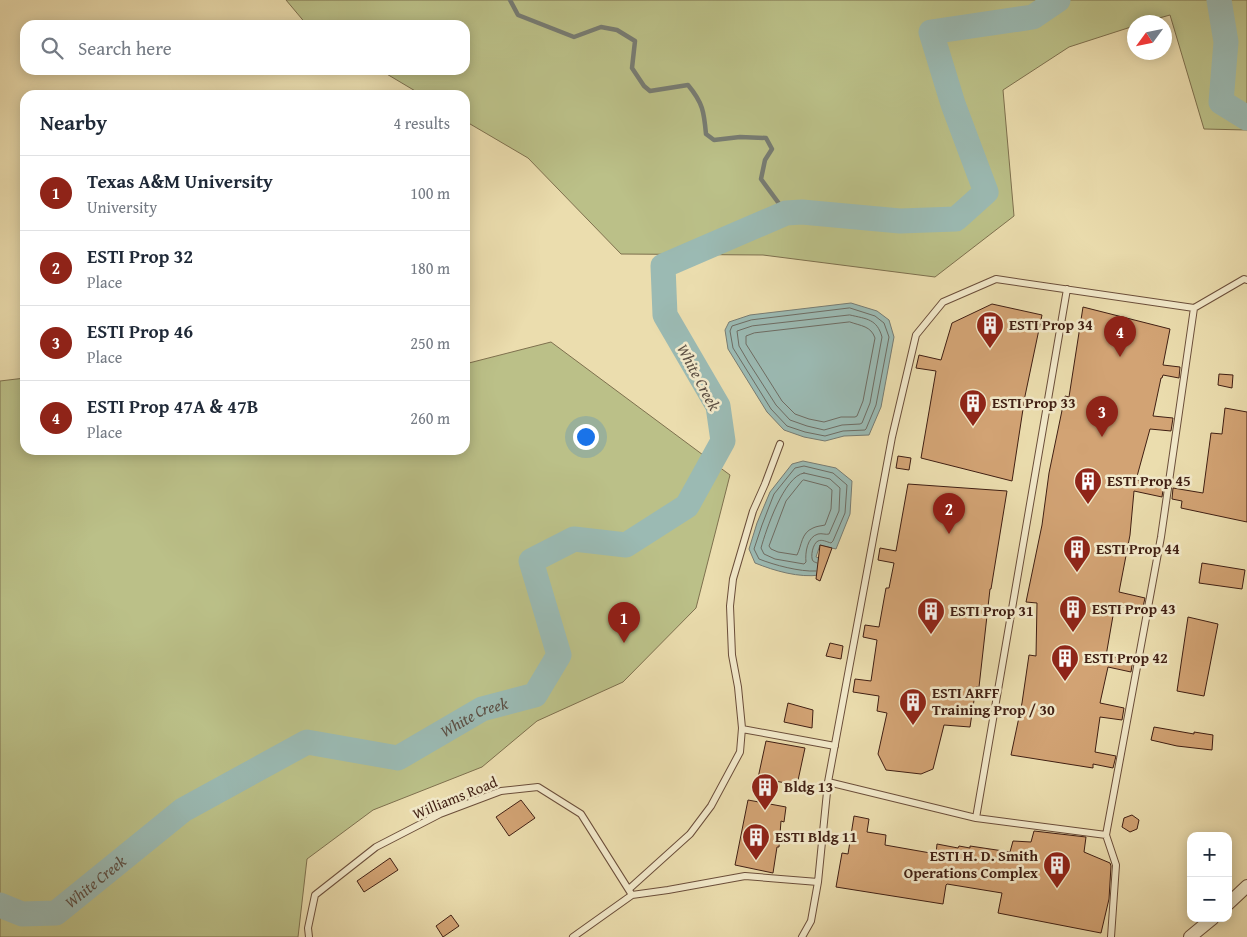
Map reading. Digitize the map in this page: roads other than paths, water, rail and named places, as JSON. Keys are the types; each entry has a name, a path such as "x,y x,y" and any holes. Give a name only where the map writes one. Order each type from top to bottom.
{"street":[{"path":"1232,900 1247,886"},
{"path":"1190,937 1208,922"}],"lane":[{"path":"802,937 811,921 818,882 828,782 892,437 916,335 943,302 996,279 1194,308 1244,279 1247,280"},
{"path":"976,818 1067,289"},
{"path":"1111,937 1116,865 1106,835 1161,537 1194,308"},
{"path":"573,937 630,892 690,834 711,806 740,752 742,729 738,687 732,655 730,606 733,579 754,511 780,444"},
{"path":"742,729 835,746"},
{"path":"828,782 976,818 1106,835"},
{"name":"Williams Road","path":"309,937 308,928 315,895 376,847 440,814 501,791 538,787 581,814 630,892"},
{"path":"630,892 668,890 745,876 818,882"}],"water":[{"path":"851,303 877,311 889,320 894,337 881,407 869,435 844,436 825,441 804,437 784,430 767,412 728,349 725,330 729,322 750,315"},
{"path":"803,461 836,468 852,481 850,514 836,549 820,545 816,557 827,561 820,575 812,576 795,575 755,563 749,549 770,492 792,464"}],"waterway":[{"path":"510,0 518,15 574,37 601,27 617,30 635,41 632,68 644,86 650,91 688,85 702,108 706,134 714,140 740,137 766,138 772,149 765,160 761,179 786,213"},
{"name":"White Creek","path":"0,905 22,914 56,913 183,810 307,742 398,758 482,709 535,695 559,655 531,561 574,539 626,545 687,506 723,441 718,406 665,315 663,266 786,213 802,212 900,221 956,219 986,192 953,104 931,32 1033,17 1058,0"},
{"name":"White Creek","path":"1219,0 1226,42 1221,102 1247,118"}],"place":[{"name":"ESTI Prop 34","path":"990,349"},
{"name":"ESTI Prop 47A & 47B","path":"1120,357"},
{"name":"ESTI Prop 33","path":"973,427"},
{"name":"ESTI Prop 46","path":"1102,437"},
{"name":"ESTI Prop 45","path":"1088,505"},
{"name":"ESTI Prop 32","path":"949,534"},
{"name":"ESTI Prop 44","path":"1077,573"},
{"name":"ESTI Prop 43","path":"1073,633"},
{"name":"ESTI Prop 31","path":"931,635"},
{"name":"Texas A&M University","path":"624,643"},
{"name":"ESTI Prop 42","path":"1065,682"},
{"name":"ESTI ARFF Training Prop / 30","path":"913,726"},
{"name":"Bldg 13","path":"765,811"},
{"name":"ESTI Bldg 11","path":"756,861"},
{"name":"ESTI H. D. Smith Operations Complex","path":"1057,889"}]}
